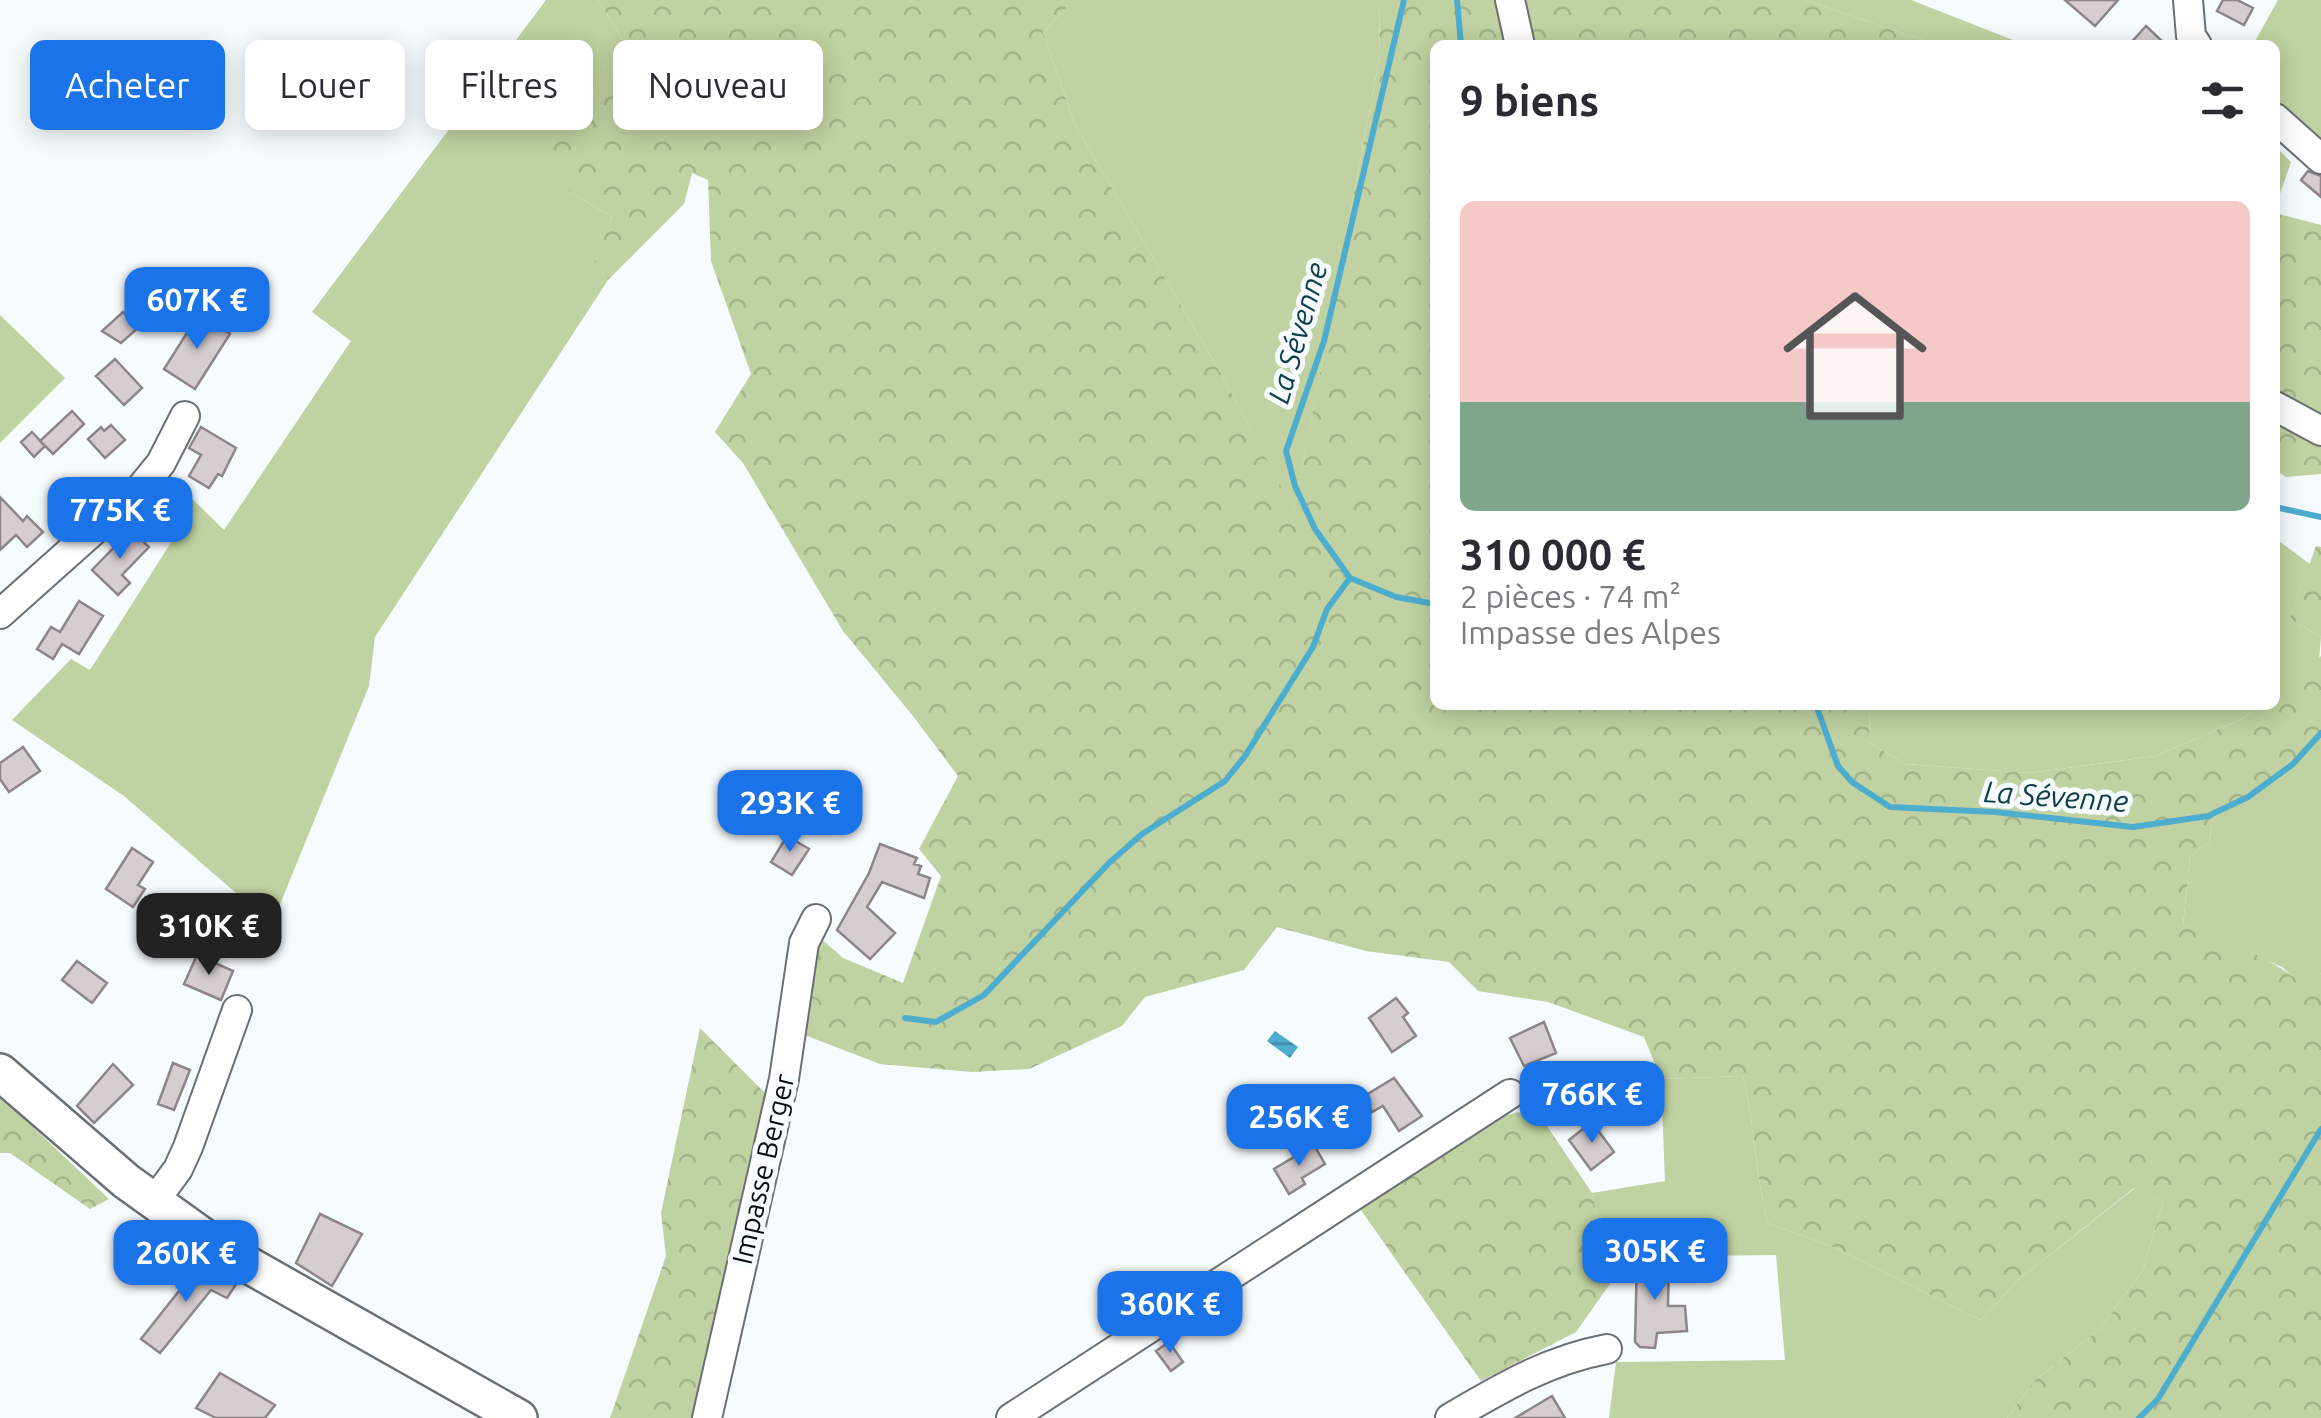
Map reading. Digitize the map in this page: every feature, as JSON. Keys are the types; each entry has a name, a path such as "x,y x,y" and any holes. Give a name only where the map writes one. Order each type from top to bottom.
{"main road":[{"path":"0,1072 153,1202 222,1250 519,1418"}],"street":[{"path":"1510,0 1519,40"},
{"path":"2188,0 2193,40"},
{"path":"2280,122 2321,159"},
{"path":"2280,409 2321,431"},
{"path":"0,614 138,490 161,463 185,416"},
{"name":"Impasse Berger","path":"706,1418 784,1079 804,942 816,919"},
{"path":"153,1202 178,1169 188,1148 236,1010"},
{"path":"1011,1418 1510,1094"},
{"path":"1450,1418 1536,1370 1572,1355 1607,1348"}],"green space":[{"path":"546,0 598,0 623,40 613,40 613,78 570,192 612,217 595,264 608,280 375,637 369,686 272,924 124,796 12,720 71,659 90,670 179,530 150,498 170,477 224,530 351,341 312,312 448,130 593,130 593,40 516,40"},
{"path":"598,0 1068,0 1068,6 1043,32 1075,125 1223,377 1294,511 1379,60 1380,0 1496,0 1505,40 1430,40 1430,710 1866,710 1870,713 1869,742 1905,764 2030,773 2155,756 2242,719 2254,710 2280,710 2280,690 2321,656 2321,731 2284,776 2213,817 2209,842 2190,857 2183,925 2259,956 2300,982 2321,973 2321,1418 2007,1418 2035,1380 2100,1329 2143,1270 2163,1202 2134,1188 2018,1280 1981,1320 1838,1249 1768,1223 1743,1076 1661,1079 1644,1037 1548,1002 1478,991 1449,962 1366,951 1277,927 1244,970 1145,997 1122,1026 1029,1069 972,1072 880,1064 802,1034 817,935 843,958 903,983 941,876 919,849 958,776 843,631 743,463 715,432 751,374 711,261 708,180 692,173 684,204 608,280 594,264 612,217 570,192 540,130 593,130 593,83 613,78 613,130 823,130 823,40 623,40"},
{"path":"1068,0 1380,0 1379,60 1294,512 1223,377 1075,125 1043,32 1068,6"},
{"path":"1523,0 1805,0 1922,40 1531,40"},
{"path":"1805,0 1911,0 2013,40 1922,40"},
{"path":"2278,0 2321,0 2321,141 2280,104 2280,40 2256,40"},
{"path":"2280,151 2291,162 2280,194"},
{"path":"2280,214 2321,225 2321,417 2280,395"},
{"path":"0,315 65,378 0,443"},
{"path":"2280,425 2321,446 2321,474 2286,477 2280,473"},
{"path":"2280,542 2310,564 2290,619 2321,637 2319,660 2280,690"},
{"path":"2316,546 2321,547 2321,637 2290,619"},
{"path":"1866,710 2254,710 2242,719 2155,756 2030,773 1905,764 1869,742 1870,713"},
{"path":"2321,731 2321,973 2300,983 2282,967 2183,925 2190,857 2209,842 2213,817 2284,776"},
{"path":"700,1028 772,1100 698,1418 610,1418 666,1256 661,1213"},
{"path":"1743,1076 1768,1223 1838,1249 1981,1320 2018,1280 2135,1188 2163,1202 2143,1270 2100,1329 2035,1380 2007,1418 1609,1418 1616,1362 1785,1360 1776,1255 1606,1257 1592,1193 1665,1181 1661,1079"},
{"path":"0,1096 109,1199 90,1209 10,1153 0,1153"},
{"path":"1518,1112 1547,1126 1592,1193 1612,1281 1576,1332 1481,1381 1356,1203 1486,1121"}],"water":[{"path":"1275,1031 1298,1047 1290,1058 1267,1041"}],"building":[{"path":"2065,0 2118,0 2095,26"},
{"path":"2223,0 2237,0 2253,8 2244,25 2217,11"},
{"path":"2146,26 2161,40 2133,40"},
{"path":"2308,171 2321,176 2321,197 2301,180"},
{"path":"123,312 138,328 121,343 102,331"},
{"path":"199,314 230,334 195,389 164,369"},
{"path":"115,359 142,388 124,405 96,376"},
{"path":"72,411 84,424 53,454 40,441"},
{"path":"111,425 125,440 105,458 88,439 101,427 104,431"},
{"path":"201,427 236,448 222,476 218,474 209,488 189,476 201,455 189,448"},
{"path":"32,432 45,446 34,457 21,442"},
{"path":"0,497 23,521 27,516 43,532 27,547 16,535 0,550"},
{"path":"131,530 149,547 122,575 130,583 118,595 92,570"},
{"path":"79,601 103,616 79,654 62,644 53,659 37,649 51,627 60,632"},
{"path":"23,747 40,771 9,792 0,779 0,763"},
{"path":"787,836 809,849 792,875 771,862"},
{"path":"880,844 917,858 914,864 921,866 918,874 930,878 924,898 882,882 867,907 895,933 870,959 837,930 869,873"},
{"path":"132,848 153,862 138,885 145,889 133,907 106,889"},
{"path":"197,955 233,971 221,1000 184,984"},
{"path":"77,961 107,983 92,1003 62,980"},
{"path":"1396,998 1408,1013 1403,1017 1416,1036 1392,1052 1369,1018"},
{"path":"1544,1022 1556,1053 1524,1066 1510,1038"},
{"path":"173,1063 190,1070 174,1110 158,1104"},
{"path":"113,1064 133,1085 94,1123 77,1106"},
{"path":"1394,1078 1422,1116 1399,1131 1383,1106 1372,1112 1363,1097"},
{"path":"1592,1122 1614,1152 1591,1170 1569,1140"},
{"path":"1314,1145 1325,1164 1302,1178 1305,1184 1289,1194 1274,1169"},
{"path":"320,1214 362,1234 332,1286 296,1263"},
{"path":"1637,1257 1669,1257 1668,1306 1685,1306 1687,1331 1657,1333 1655,1348 1640,1347 1635,1342"},
{"path":"201,1263 237,1283 227,1298 211,1290 160,1353 141,1339"},
{"path":"1169,1342 1183,1362 1171,1371 1156,1351"},
{"path":"220,1373 275,1405 265,1418 216,1418 196,1408"},
{"path":"1552,1396 1565,1418 1515,1418"}],"waterway":[{"name":"La Sévenne","path":"1404,0 1324,341 1286,451 1295,486 1315,529 1350,578 1396,597 1430,603"},
{"path":"1457,0 1461,40"},
{"path":"2280,508 2321,517"},
{"path":"905,1018 936,1022 984,995 1110,862 1142,834 1225,781 1313,647 1327,609 1350,578"},
{"name":"La Sévenne","path":"1818,710 1838,766 1852,782 1890,807 1995,812 2133,827 2208,816 2248,797 2293,764 2321,733"},
{"path":"2139,1418 2158,1399 2321,1129"}]}
